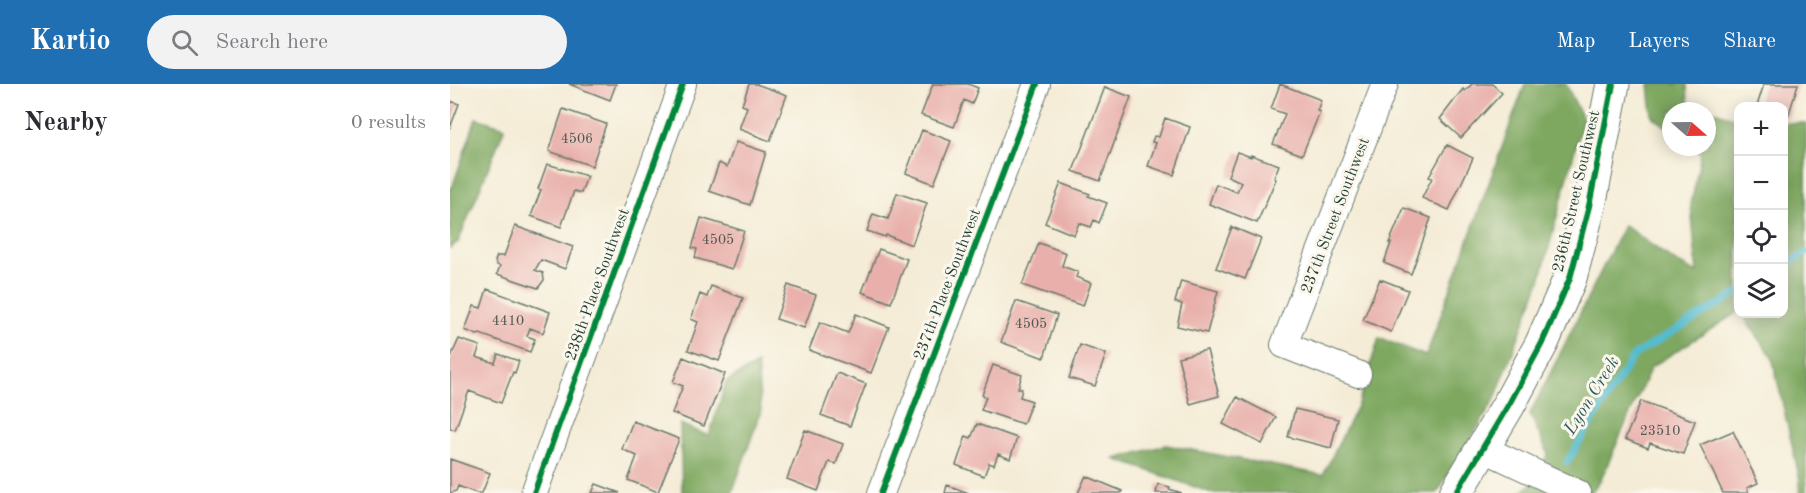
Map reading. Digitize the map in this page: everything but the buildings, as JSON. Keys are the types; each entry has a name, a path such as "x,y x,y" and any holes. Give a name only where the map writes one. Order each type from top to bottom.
{"main road":[{"name":"236th Street Southwest","path":"1456,493 1542,344 1570,278 1588,206 1613,84"}],"street":[{"name":"238th Place Southwest","path":"534,493 683,84"},
{"name":"237th Place Southwest","path":"881,493 1037,84"},
{"name":"237th Street Southwest","path":"1358,374 1284,345 1385,84"},
{"path":"1482,448 1578,493"}],"green space":[{"path":"1525,84 1566,84 1583,119 1540,281 1494,401 1437,493 1212,493 1115,459 1166,445 1323,475 1358,404 1379,338 1426,356"},
{"path":"1649,84 1687,84 1688,102 1662,102 1662,123 1652,116"},
{"path":"1716,112 1734,118 1734,315 1651,367 1601,479 1591,493 1520,493 1533,483 1548,454 1530,414 1624,225 1674,261 1697,273 1691,205 1700,156 1716,156"},
{"path":"476,118 505,127 458,242 450,248 450,188 452,188"},
{"path":"1788,123 1806,123 1806,493 1799,493 1800,480 1772,357 1745,318 1788,318"},
{"path":"757,364 761,411 732,493 682,493 680,424 709,436 726,382"}],"waterway":[{"name":"Lyon Creek","path":"1787,264 1806,253"},
{"name":"Lyon Creek","path":"1567,462 1634,355 1734,295"}],"cycle path":[{"path":"534,493 683,84"},
{"path":"881,493 1037,84"},
{"path":"1456,493 1542,343 1570,278 1589,206 1613,84"}]}
